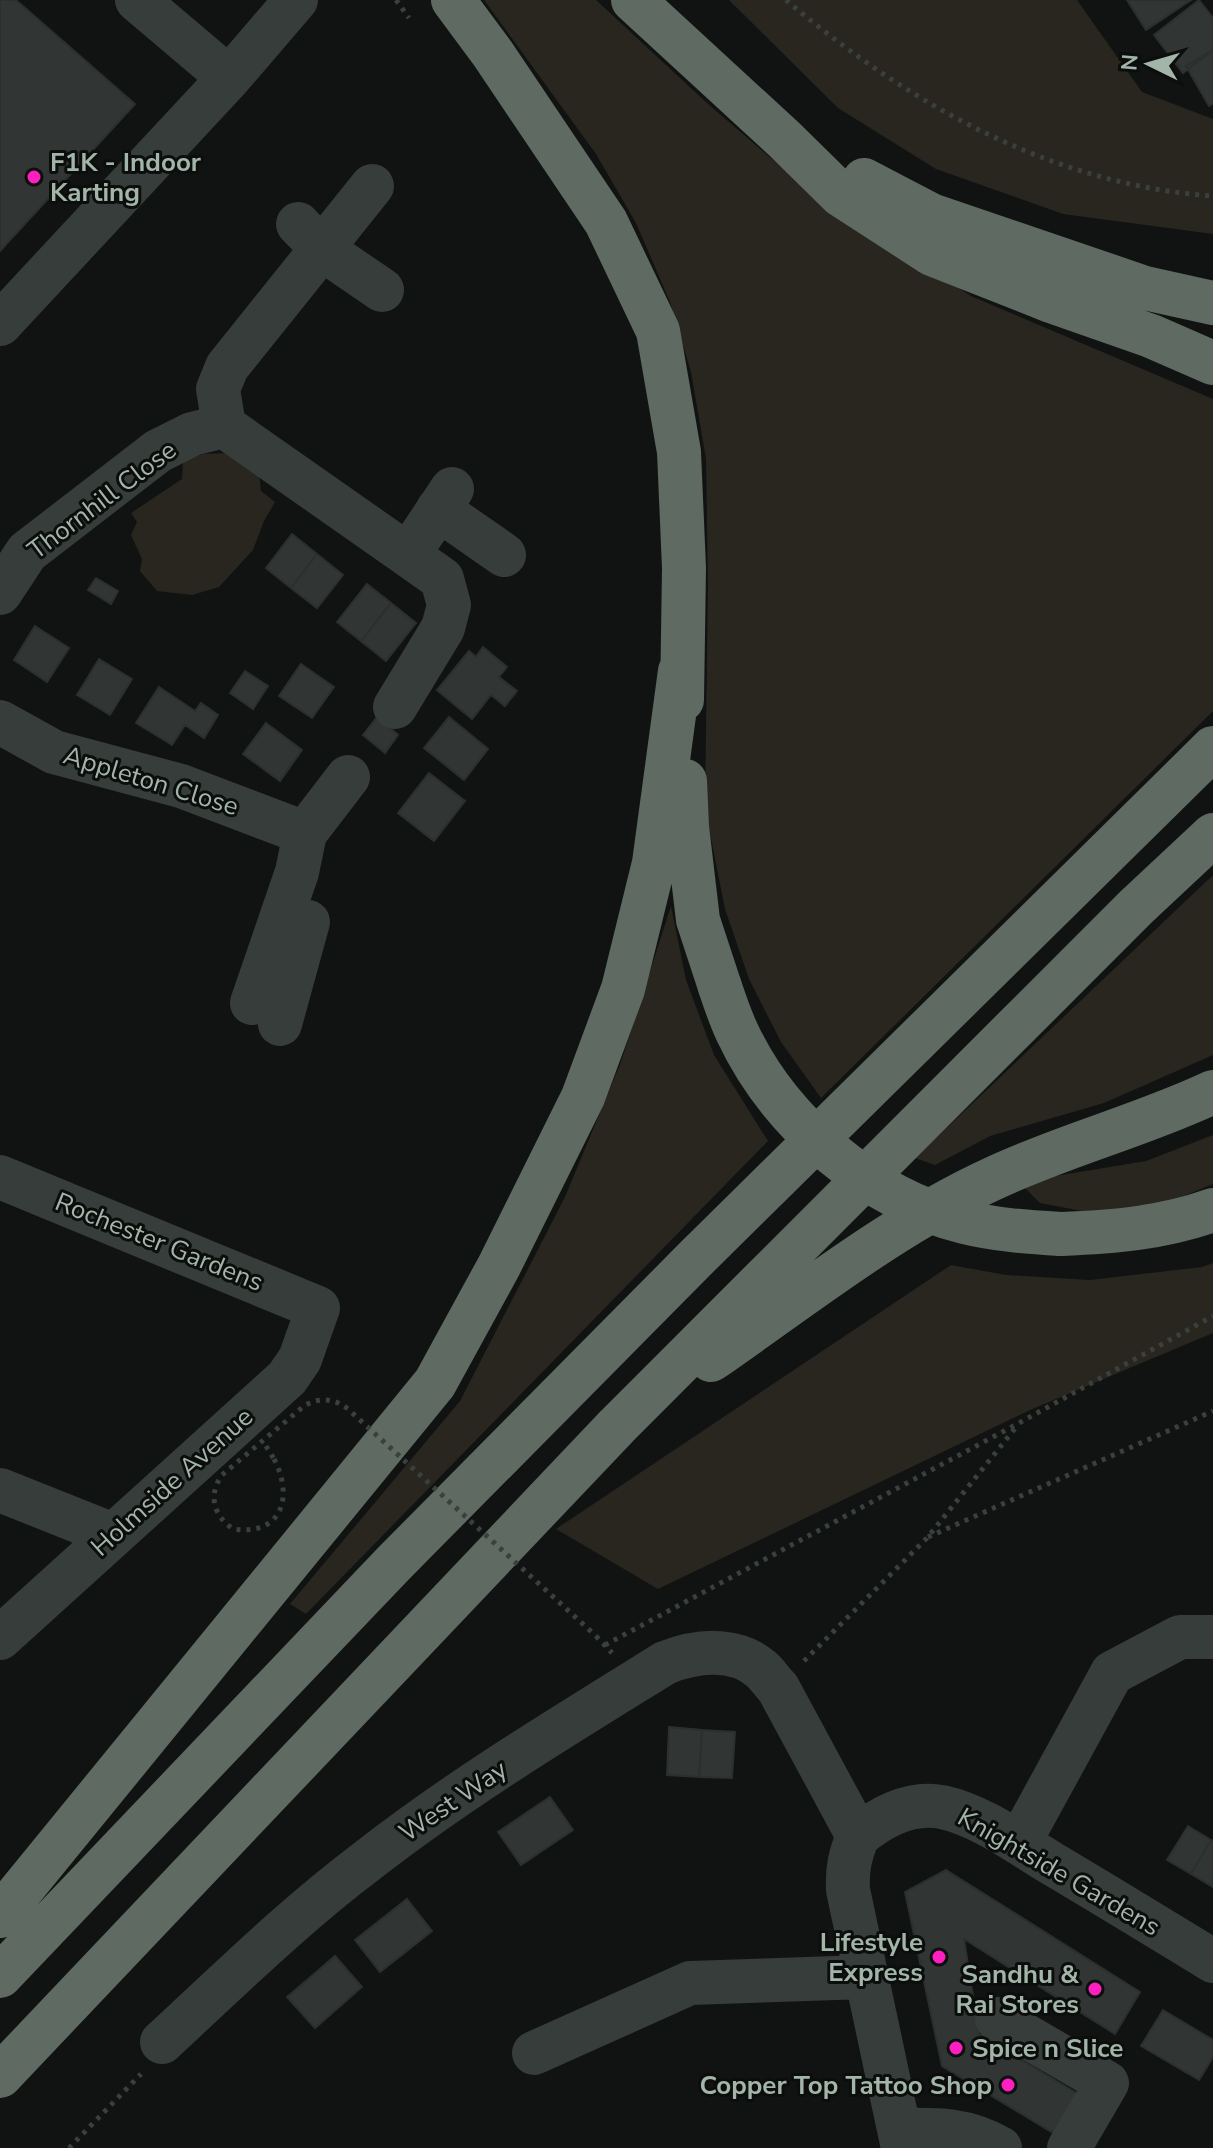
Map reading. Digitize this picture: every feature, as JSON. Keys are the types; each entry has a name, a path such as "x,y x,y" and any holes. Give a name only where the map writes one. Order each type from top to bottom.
{"highway":[{"path":"453,0 606,222 658,331 679,452 684,568 680,671 687,827 698,920 738,1033 763,1077 793,1117 829,1151 870,1181 914,1204 974,1224 1011,1231 1061,1234 1117,1232 1182,1221 1213,1210"},
{"path":"633,0 841,195 932,254 1151,336 1213,363"},
{"path":"784,139 931,215 1145,288 1213,303"},
{"path":"0,1916 435,1383 471,1318 583,1097 623,989 654,863 680,671"},
{"path":"0,1976 416,1540 695,1259 1213,748"},
{"path":"0,2076 617,1426 1136,907 1213,835"},
{"path":"617,1426 918,1217 992,1178 1120,1131 1213,1092"}],"street":[{"path":"137,0 229,78"},
{"path":"0,324 229,78 296,0"},
{"path":"372,186 310,236 275,306 227,367 218,389 224,426 425,567 449,605 443,628 395,707"},
{"path":"310,236 382,290"},
{"name":"Thornhill Close","path":"0,593 27,552 158,451 192,434 224,426"},
{"path":"425,567 445,499 504,555"},
{"name":"Appleton Close","path":"0,722 54,752 181,786 301,853"},
{"path":"266,1014 301,853 348,777"},
{"name":"Rochester Gardens","path":"0,1177 318,1308"},
{"name":"Holmside Avenue","path":"0,1638 287,1378 300,1359 318,1308"},
{"path":"0,1490 113,1535"},
{"path":"1019,1843 1112,1673 1180,1637 1213,1637"},
{"name":"West Way","path":"162,2042 297,1918 366,1861 433,1813 665,1663 684,1656 725,1654 761,1668 778,1688 858,1836"},
{"name":"Knightside Gardens","path":"858,1836 877,1821 918,1806 941,1807 967,1815 1019,1843 1213,1961"},
{"path":"858,1836 850,1854 848,1890 901,2139 949,2129 982,2138 1000,2148"},
{"path":"534,2053 690,1983 866,1977"},
{"path":"997,2019 1107,2083 1069,2148"}],"path":[{"path":"396,0 409,18"},
{"path":"786,0 825,33 910,93 1024,152 1090,176 1152,189 1213,196"},
{"path":"274,1459 285,1486 279,1513 257,1530 233,1529 216,1513 213,1501 214,1490 222,1475 304,1406 320,1399 331,1400 348,1409 605,1645 1213,1316"},
{"path":"927,1538 1213,1411"},
{"path":"778,1688 927,1538 1019,1423"},
{"path":"69,2148 135,2082 162,2042"}],"shaded area":[{"path":"484,0 596,0 707,103 802,185 971,296 1213,399 1213,711 821,1098 781,1042 749,979 725,909 705,808 706,459 691,372 670,302 636,223 596,154"},
{"path":"729,0 1077,0 1142,92 1213,119 1213,234 1063,214 936,169 838,108"},
{"path":"229,453 259,473 261,491 275,502 253,550 219,587 192,595 157,591 140,571 142,559 131,535 137,522 131,513 182,479 183,461 203,454"},
{"path":"1213,875 1213,1055 1104,1103 990,1136 935,1165 915,1158"},
{"path":"671,906 686,980 714,1055 768,1141 306,1614 290,1604 460,1401 565,1197 621,1062"},
{"path":"1213,1135 1213,1184 1172,1201 1098,1214 1040,1203 1019,1182 1146,1161"},
{"path":"1213,1263 1213,1333 1030,1410 658,1589 556,1529 951,1265 1006,1275 1090,1280 1202,1267"}],"building":[{"name":"F1K - Indoor Karting","path":"0,0 16,0 135,104 0,251"},
{"path":"1127,0 1191,0 1146,30"},
{"path":"1199,0 1213,18 1213,50 1183,73 1154,35"},
{"path":"1213,50 1213,104 1209,106 1186,66"},
{"path":"292,534 317,554 291,588 266,568"},
{"path":"317,554 343,575 317,608 291,588"},
{"path":"96,578 118,591 111,604 88,590"},
{"path":"367,584 391,603 361,641 337,622"},
{"path":"391,603 416,623 386,661 361,641"},
{"path":"35,626 69,648 47,682 14,660"},
{"path":"483,647 507,667 499,677 517,691 505,706 491,695 472,719 437,690 469,651 476,657"},
{"path":"99,659 132,679 110,715 77,695"},
{"path":"301,664 334,687 312,718 279,696"},
{"path":"245,671 268,686 253,709 230,693"},
{"path":"159,687 195,711 201,703 218,715 204,738 185,725 172,745 136,723"},
{"path":"377,717 398,735 385,753 363,735"},
{"path":"449,717 488,749 464,780 424,748"},
{"path":"266,723 302,750 280,781 243,754"},
{"path":"429,773 465,801 434,841 398,813"},
{"path":"669,1727 702,1730 699,1777 667,1775"},
{"path":"702,1730 735,1732 732,1778 699,1777"},
{"path":"550,1797 573,1830 521,1865 498,1832"},
{"path":"1188,1826 1211,1840 1191,1874 1167,1860"},
{"path":"1213,1841 1213,1887 1191,1874"},
{"path":"946,1870 1140,1992 1115,2034 964,1939 979,2034 1083,2097 1060,2137 942,2066 905,1892"},
{"path":"407,1899 432,1931 380,1972 355,1940"},
{"path":"335,1956 362,1987 315,2028 287,1997"},
{"path":"1163,2010 1213,2040 1213,2057 1199,2080 1141,2046"}],"place":[{"name":"F1K - Indoor Karting","path":"34,177"},
{"name":"Lifestyle Express","path":"939,1957"},
{"name":"Sandhu & Rai Stores","path":"1095,1989"},
{"name":"Spice n Slice","path":"956,2048"},
{"name":"Copper Top Tattoo Shop","path":"1008,2085"}]}
